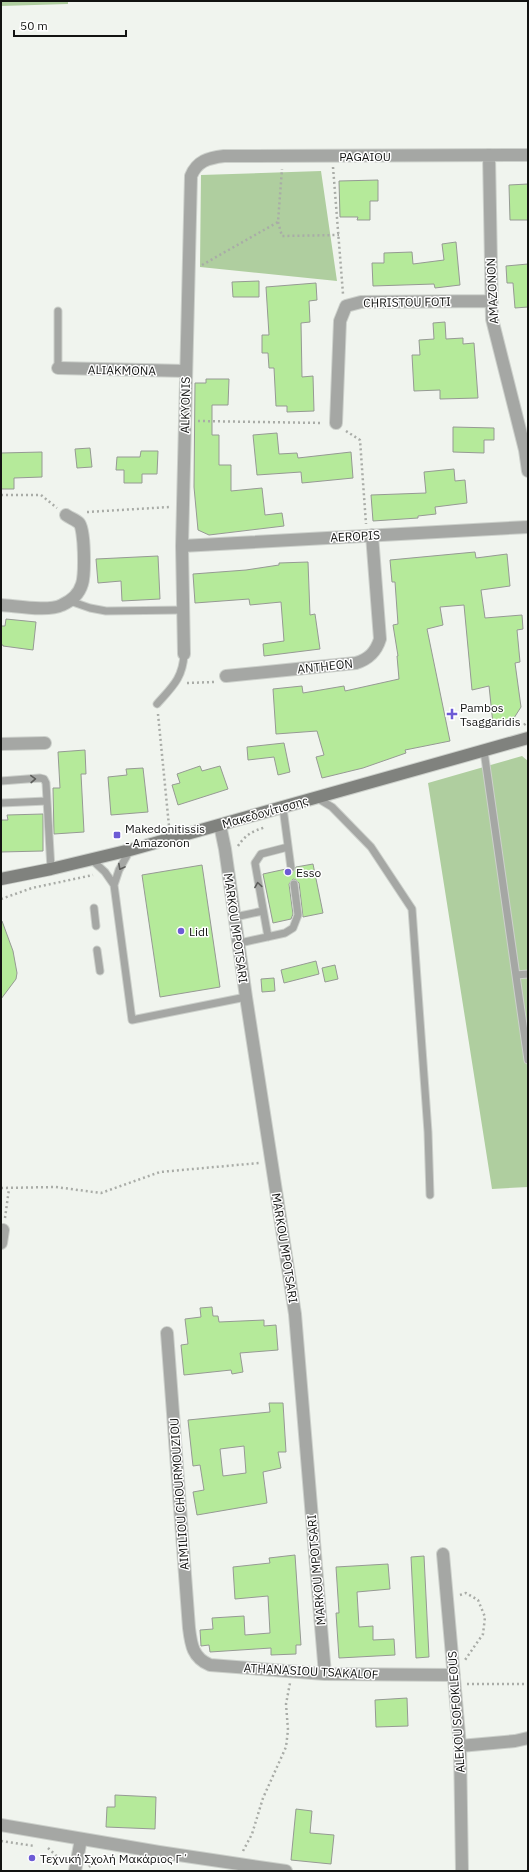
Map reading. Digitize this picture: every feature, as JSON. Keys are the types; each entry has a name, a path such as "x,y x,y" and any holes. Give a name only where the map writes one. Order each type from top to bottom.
{"main road":[{"name":"Μακεδονίτισσης","path":"1,879 51,870 130,850 528,738"}],"street":[{"name":"AMAZONON","path":"489,155 490,301 492,319 525,450 528,471"},
{"name":"PAGAIOU","path":"203,160 224,156 528,155"},
{"name":"ALKYONIS","path":"184,654 182,507 191,176 194,168 203,160"},
{"name":"CHRISTOU FOTI","path":"336,423 340,321 346,306 360,302 490,301"},
{"name":"ALIAKMONA","path":"58,368 186,371"},
{"path":"1,605 49,608 60,606 70,601 78,593 83,583 83,532 79,523 66,515"},
{"name":"AEROPIS","path":"182,546 528,527"},
{"name":"ANTHEON","path":"226,676 356,664 372,655 377,648 380,639 370,535"},
{"path":"1,744 45,743"},
{"name":"MARKOU MPOTSARI","path":"220,825 240,943 246,997 295,1314 325,1674"},
{"path":"1,1243 3,1230"},
{"name":"AIMILIOU CHOURMOUZIOU","path":"167,1333 190,1640 195,1655"},
{"name":"ALEKOU SOFOKLEOUS","path":"443,1554 460,1746 462,1871"},
{"name":"ATHANASIOU TSAKALOF","path":"195,1655 199,1660 210,1665 325,1674 454,1679"},
{"path":"460,1746 515,1741 528,1738"},
{"path":"1,1825 82,1840 286,1871"},
{"path":"76,1868 82,1840"}],"lane":[{"path":"58,311 58,368"},
{"path":"70,601 90,608 106,611 183,610"},
{"path":"157,704 179,677 183,667 184,654"},
{"path":"484,750 528,1060"},
{"path":"1,781 44,779 46,783 51,870"},
{"path":"317,798 332,807 371,847 412,910 428,1132 430,1194"},
{"path":"1,802 47,801"},
{"path":"283,808 291,868"},
{"path":"268,937 255,863 261,854 288,847"},
{"path":"130,850 119,870 114,884 132,1020 246,997"},
{"path":"92,860 105,872 114,884"},
{"path":"240,943 290,931 296,925 298,910 294,884"},
{"path":"94,908 96,926"},
{"path":"235,917 263,912"},
{"path":"97,950 100,971"},
{"path":"516,975 528,974"}],"path":[{"path":"281,156 282,172 278,222 282,236 339,235"},
{"path":"332,156 343,294 346,306"},
{"path":"188,277 200,267 278,222"},
{"path":"184,421 336,423 360,440 370,535"},
{"path":"1,495 41,495 66,515 101,510 182,507"},
{"path":"179,677 187,683 214,682 226,676"},
{"path":"157,704 170,839"},
{"path":"1,1188 56,1187 101,1193 160,1172 272,1162"},
{"path":"3,1230 9,1189"},
{"path":"447,1597 466,1593 478,1600 484,1617 483,1634 454,1679 528,1684"},
{"path":"235,1864 252,1834 263,1798 286,1747 288,1730 286,1704 292,1672"},
{"path":"1,1841 36,1846"},
{"path":"43,1847 50,1848 64,1863 76,1868 90,1867 97,1859 110,1857"}],"green space":[{"path":"1,1 68,1 68,4 1,6"},
{"path":"321,171 337,281 200,267 201,175"},
{"path":"522,756 528,761 528,1187 492,1189 428,783"}],"building":[{"path":"378,180 378,201 370,201 370,220 357,220 358,217 340,217 339,181"},
{"path":"528,184 528,220 510,220 509,185"},
{"path":"456,242 460,285 435,288 434,284 373,286 372,263 384,263 384,253 412,252 413,264 444,260 442,244"},
{"path":"528,264 528,307 515,308 513,283 507,283 506,266"},
{"path":"259,281 259,297 233,297 232,282"},
{"path":"316,283 317,300 309,301 310,322 301,323 302,377 313,376 314,411 287,412 287,406 276,406 274,368 269,368 268,353 262,353 262,335 269,335 266,287"},
{"path":"445,322 446,339 463,338 463,344 474,343 478,398 440,399 440,390 414,391 412,355 420,355 419,340 434,339 433,323"},
{"path":"206,379 229,379 228,405 212,405 212,435 219,435 219,465 231,465 231,491 262,488 265,515 282,513 284,526 209,535 198,530 194,487 195,383 206,383"},
{"path":"453,427 494,428 494,440 484,440 484,453 453,452"},
{"path":"277,433 279,454 297,453 298,458 351,452 353,478 302,483 301,472 257,475 253,435"},
{"path":"90,448 92,467 77,468 75,449"},
{"path":"141,451 158,451 157,474 142,474 142,483 124,483 124,470 116,470 117,457 140,457"},
{"path":"42,452 42,477 14,478 14,489 1,489 1,453"},
{"path":"454,469 455,481 465,480 467,503 435,507 436,514 418,516 418,518 373,521 371,495 426,493 424,472"},
{"path":"475,552 476,558 507,554 510,586 481,590 485,618 522,615 523,629 517,630 520,662 515,663 521,707 514,718 493,724 489,686 472,690 464,605 440,607 443,625 427,629 450,741 405,750 406,753 363,768 322,778 316,757 324,755 317,731 276,734 273,689 302,686 303,693 344,686 345,691 399,679 398,656 393,625 398,624 395,582 392,582 390,560"},
{"path":"158,556 160,599 122,601 121,581 98,583 96,559"},
{"path":"308,562 310,615 315,614 320,649 264,656 263,644 284,641 281,602 250,605 249,599 195,603 193,574 246,570 279,565 279,563"},
{"path":"6,619 36,622 33,650 1,645 1,626 5,626"},
{"path":"284,743 290,772 278,775 274,757 248,760 247,747"},
{"path":"85,750 86,774 81,774 84,832 54,834 53,788 60,788 58,752"},
{"path":"200,766 202,771 220,766 228,789 178,805 172,785 180,783 177,774"},
{"path":"143,768 148,812 111,815 108,777 127,775 126,769"},
{"path":"43,814 43,851 1,852 1,820 8,820 7,815"},
{"path":"313,864 323,913 303,917 299,883 293,879 289,884 293,914 291,919 273,923 263,874 286,869 292,873 296,867"},
{"name":"Lidl","path":"202,865 220,987 160,997 142,875"},
{"path":"1,921 13,951 17,973 16,979 1,999"},
{"path":"316,961 319,974 284,983 281,970"},
{"path":"335,965 338,979 325,982 322,968"},
{"path":"274,978 275,991 262,992 261,979"},
{"path":"212,1307 213,1316 218,1316 219,1322 264,1320 264,1326 276,1325 278,1350 240,1353 243,1372 232,1374 231,1370 184,1375 181,1345 188,1344 185,1319 201,1317 200,1308"},
{"path":"269,1403 283,1403 286,1452 278,1452 281,1468 263,1472 267,1503 197,1515 193,1492 204,1490 200,1465 193,1466 188,1420 270,1412","holes":["244,1446 246,1473 223,1476 220,1449"]},
{"path":"295,1555 301,1645 296,1645 296,1654 271,1655 271,1648 210,1652 209,1645 201,1646 200,1630 213,1629 212,1618 244,1616 245,1635 270,1633 268,1596 235,1599 233,1567 270,1563 269,1558"},
{"path":"424,1556 429,1657 416,1658 411,1557"},
{"path":"388,1564 390,1589 357,1592 359,1627 373,1626 373,1640 394,1639 395,1655 339,1658 336,1613 339,1613 336,1567"},
{"path":"407,1698 408,1726 376,1727 375,1700"},
{"path":"115,1795 156,1797 155,1829 106,1827 107,1807 115,1807"},
{"path":"296,1809 312,1811 310,1833 334,1835 331,1864 291,1860"}],"place":[{"name":"Pambos Tsaggaridis","path":"452,714"},
{"name":"Makedonitissis - Amazonon","path":"117,835"},
{"name":"Esso","path":"288,872"},
{"name":"Lidl","path":"181,931"},
{"name":"Τεχνική Σχολή Μακάριος Γ΄","path":"32,1858"}]}
